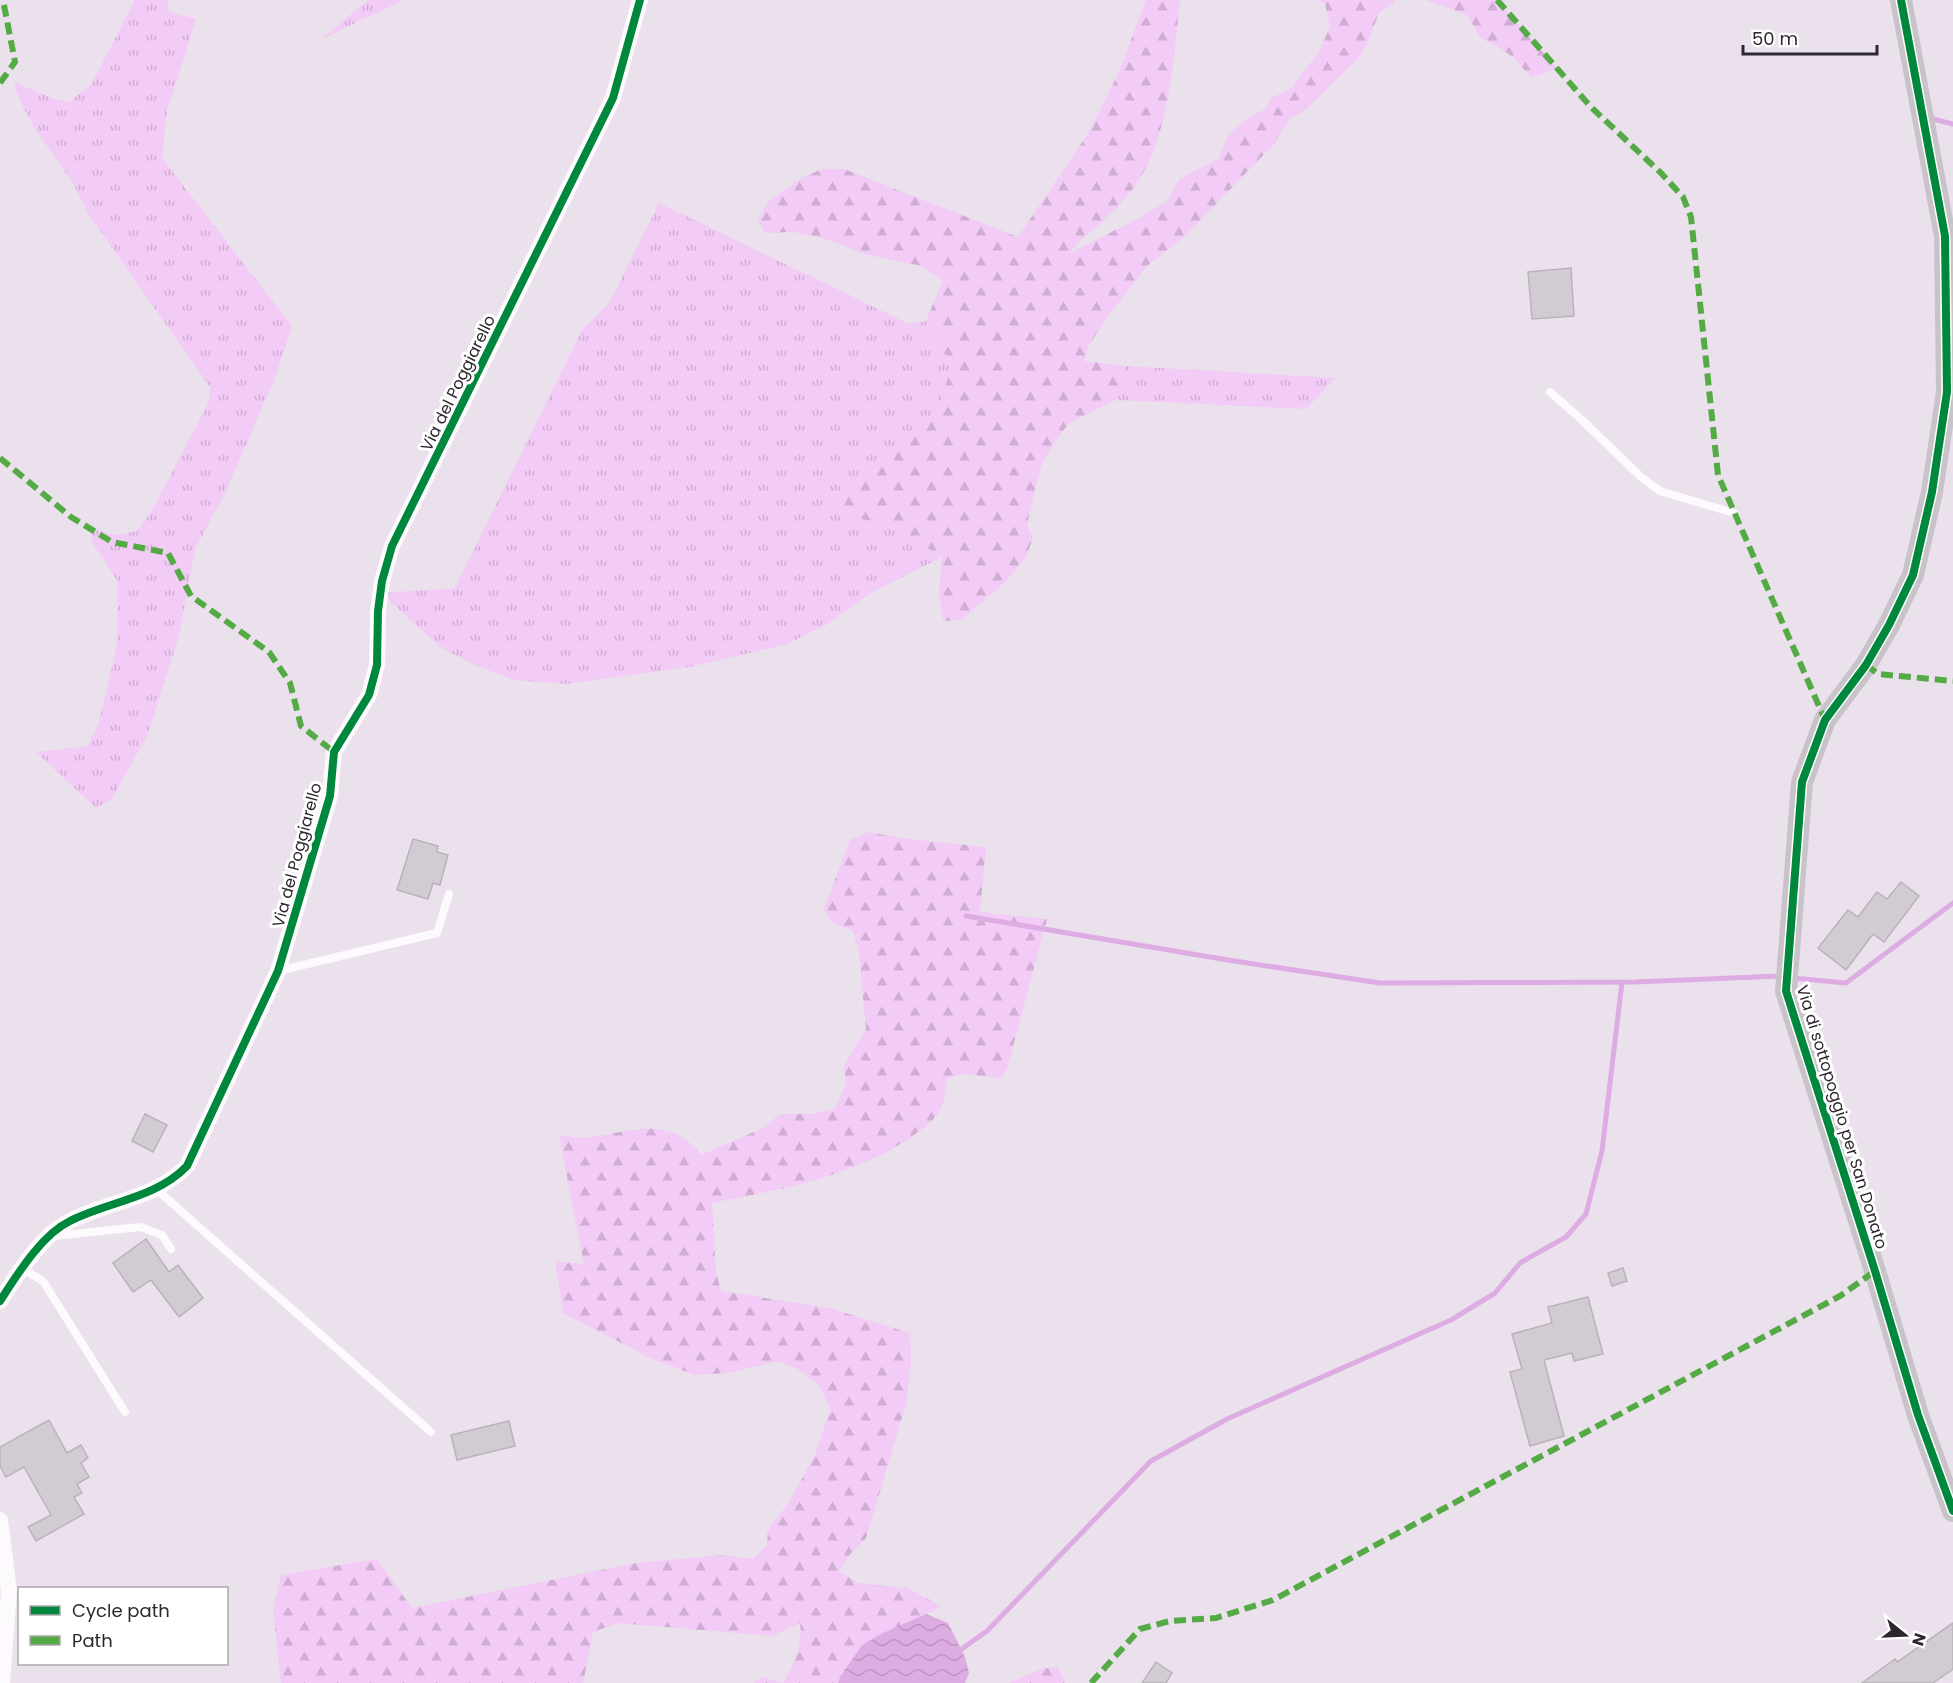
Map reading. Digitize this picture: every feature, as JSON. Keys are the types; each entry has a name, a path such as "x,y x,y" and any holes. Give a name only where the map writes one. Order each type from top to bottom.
{"street":[{"name":"Via del Poggiarello","path":"0,1301 21,1268 49,1236 69,1221 156,1190 176,1178 187,1166 278,971 330,796 334,752 369,695 377,665 378,611 382,581 392,546 613,98 640,0"},
{"name":"Via di sottopoggio per San Donato","path":"1901,0 1945,236 1950,390 1932,492 1913,575 1889,625 1866,665 1825,720 1802,782 1786,991 1918,1415 1953,1511"},
{"path":"0,1520 9,1592 2,1683"}],"lane":[{"path":"1550,392 1641,477 1660,491 1734,513"},
{"path":"278,971 437,933 449,894"},
{"path":"156,1190 431,1432"},
{"path":"49,1236 140,1227 162,1236 171,1249"},
{"path":"21,1268 42,1281 125,1412"}],"green space":[{"path":"135,0 167,0 169,12 196,19 167,111 162,158 292,326 276,375 251,433 223,497 195,549 179,636 148,734 112,799 96,808 36,752 88,746 99,722 117,645 118,582 94,545 89,528 116,535 137,531 151,512 209,402 210,387 87,212 73,183 30,120 14,82 54,99 69,102 92,83"},
{"path":"368,0 403,0 322,39"},
{"path":"1146,0 1180,0 1168,97 1155,147 1134,187 1070,253 1141,217 1167,201 1179,179 1219,159 1227,136 1251,116 1264,110 1272,97 1289,91 1318,53 1330,27 1325,4 1318,0 1397,0 1379,13 1367,44 1358,59 1305,110 1290,119 1273,145 1188,233 1146,267 1106,319 1089,345 1084,361 1125,366 1116,400 1069,423 1042,464 1027,525 1033,538 1026,557 1006,581 961,620 943,621 939,594 942,557 894,528 830,510 916,432 941,404 951,365 926,321 943,280 922,266 864,254 826,239 793,232 764,233 758,219 768,202 802,178 822,169 844,169 1018,237 1089,132 1119,72"},
{"path":"1426,0 1497,0 1557,68 1531,78 1514,58 1481,38 1467,15"},
{"path":"659,203 909,324 926,321 951,365 941,404 916,432 830,510 894,528 942,557 869,594 828,624 787,644 690,667 565,684 513,680 473,664 440,647 381,593 455,588 582,330 610,302"},
{"path":"1125,366 1336,378 1306,409 1116,400"},
{"path":"868,832 908,839 986,847 980,912 1047,919 1007,1069 1001,1078 961,1074 947,1079 942,1106 933,1120 910,1138 863,1163 789,1187 712,1203 716,1271 721,1291 829,1308 910,1333 911,1362 907,1401 866,1538 851,1553 839,1571 858,1583 907,1588 941,1606 917,1619 840,1677 838,1683 783,1683 797,1654 800,1623 772,1636 618,1623 593,1632 583,1683 281,1683 273,1612 281,1575 377,1559 412,1608 636,1563 723,1555 753,1559 767,1545 768,1529 788,1504 816,1453 830,1409 820,1386 801,1371 779,1361 727,1373 695,1375 652,1359 563,1313 555,1261 584,1264 559,1135 588,1138 637,1130 664,1130 677,1134 689,1142 701,1155 763,1128 780,1114 813,1114 834,1109 846,1085 844,1066 866,1029 859,953 853,931 831,922 824,909 850,840"},
{"path":"1058,1667 1065,1683 1009,1683 1041,1669"},
{"path":"762,1677 783,1683 753,1683"}],"water":[{"path":"926,1614 948,1623 965,1657 969,1673 965,1683 838,1683 862,1645"}],"building":[{"path":"1571,268 1574,316 1532,319 1528,272"},
{"path":"413,839 438,846 437,852 448,855 440,885 433,883 428,899 397,890"},
{"path":"1901,882 1919,896 1884,942 1873,934 1846,970 1818,948 1848,910 1858,917 1877,892 1887,899"},
{"path":"145,1114 167,1125 153,1152 132,1141"},
{"path":"146,1239 169,1272 178,1265 203,1298 179,1317 151,1280 133,1292 113,1263"},
{"path":"1623,1268 1627,1281 1612,1286 1608,1273"},
{"path":"1588,1297 1603,1354 1574,1361 1572,1353 1544,1360 1564,1436 1530,1446 1510,1372 1522,1369 1512,1334 1552,1323 1548,1307"},
{"path":"49,1420 67,1453 81,1445 88,1458 81,1463 89,1477 77,1484 82,1493 74,1497 84,1514 36,1541 28,1527 51,1515 24,1467 6,1477 0,1466 0,1447"},
{"path":"509,1421 515,1446 457,1460 451,1435"},
{"path":"1953,1623 1953,1669 1933,1683 1862,1683 1895,1659 1897,1662"},
{"path":"1156,1662 1172,1673 1166,1683 1142,1683"}],"waterway":[{"path":"1929,118 1953,124"},
{"path":"1793,978 1846,983 1953,903"},
{"path":"966,916 1380,983 1635,982 1780,976"},
{"path":"956,1653 987,1631 1151,1461 1227,1419 1451,1320 1495,1293 1520,1263 1566,1237 1586,1214 1602,1151 1622,982"}],"marked path":[{"path":"0,83 15,62 3,0"},
{"path":"1497,0 1591,107 1683,197 1691,217 1718,475 1825,720"},
{"path":"0,458 71,517 112,542 168,553 191,596 269,652 290,683 301,726 334,752"},
{"path":"1866,665 1878,674 1953,681"},
{"path":"1091,1683 1140,1629 1170,1621 1216,1618 1273,1600 1840,1296 1875,1271"}],"cycle path":[{"path":"0,1301 30,1256 59,1227 85,1214 161,1186 187,1166 278,971 330,796 334,752 369,695 377,665 378,611 382,581 392,546 613,98 640,0"},
{"path":"1901,0 1945,236 1947,392 1932,492 1913,575 1889,625 1866,665 1825,720 1802,782 1786,991 1918,1415 1953,1511"}]}
